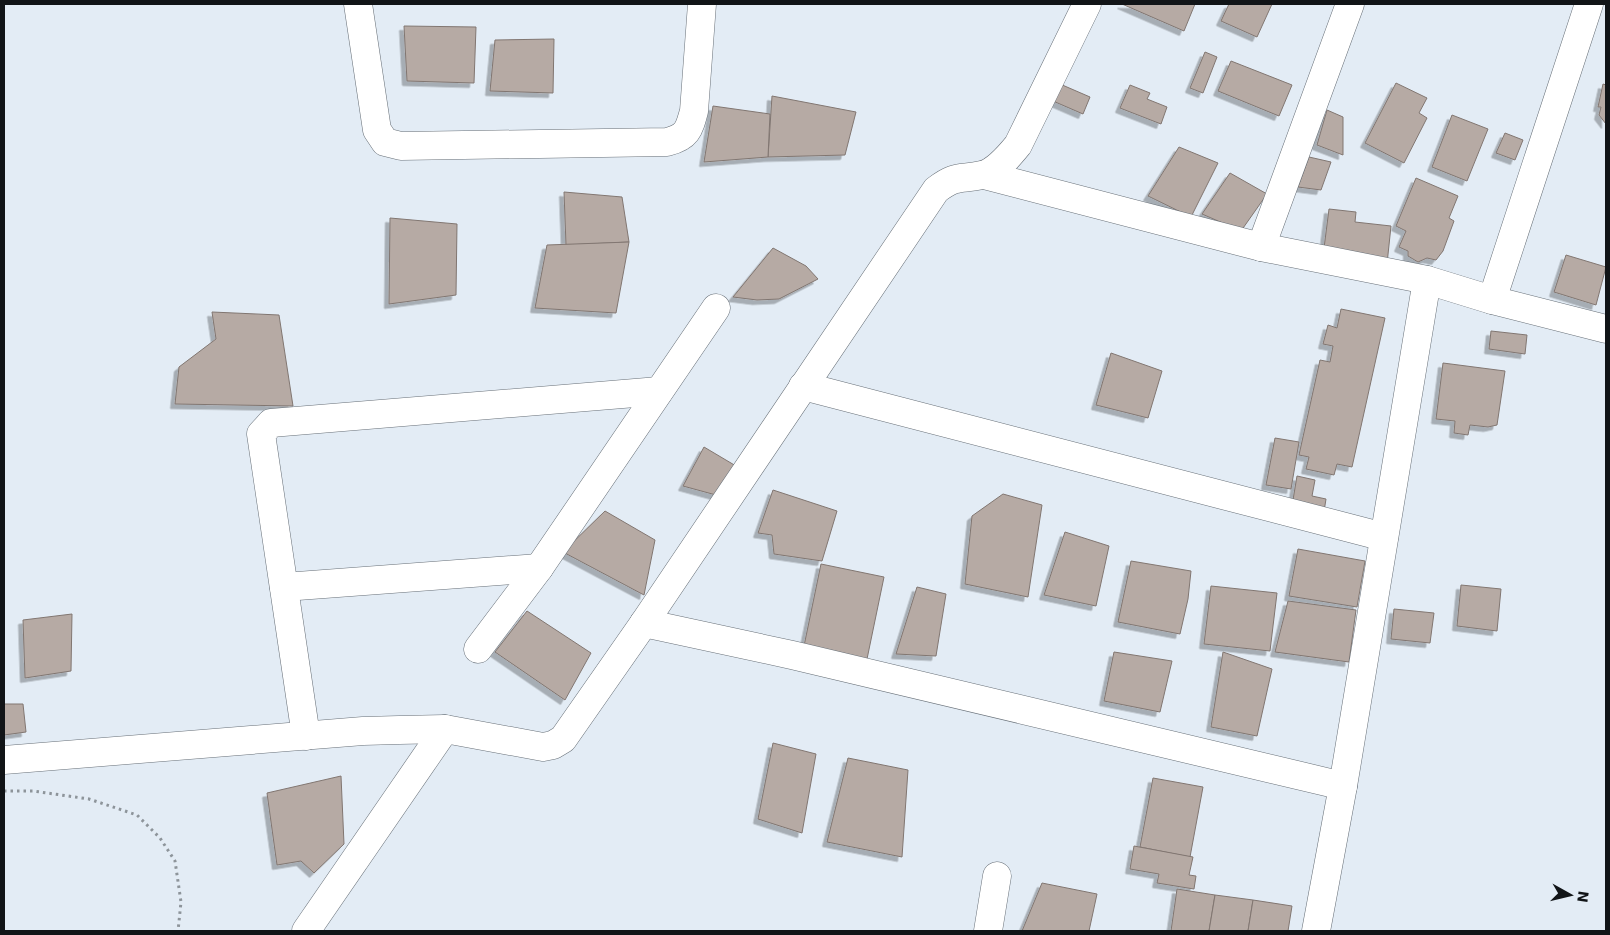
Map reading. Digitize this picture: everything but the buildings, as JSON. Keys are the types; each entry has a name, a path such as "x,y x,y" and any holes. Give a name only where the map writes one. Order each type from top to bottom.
{"street":[{"path":"358,4 377,130 385,142 401,146 667,142 681,138 690,126 694,111 702,4"},
{"path":"984,175 1008,158 1018,145 1087,4"},
{"path":"1261,247 1350,4"},
{"path":"1492,300 1589,4"},
{"path":"4,760 363,731 445,730 543,747 554,745 563,739 644,623 802,386 936,190 959,177 984,175 1261,247 1427,280 1492,300 1606,329"},
{"path":"1316,931 1343,786 1427,280"},
{"path":"478,648 539,568 716,308"},
{"path":"802,386 1384,537"},
{"path":"306,736 261,434 271,423 659,391"},
{"path":"284,587 539,568"},
{"path":"644,623 792,655 1343,786"},
{"path":"306,931 445,730"},
{"path":"988,931 997,876"}],"path":[{"path":"4,791 33,791 89,799 137,815 160,838 175,861 181,902 178,931"}]}
